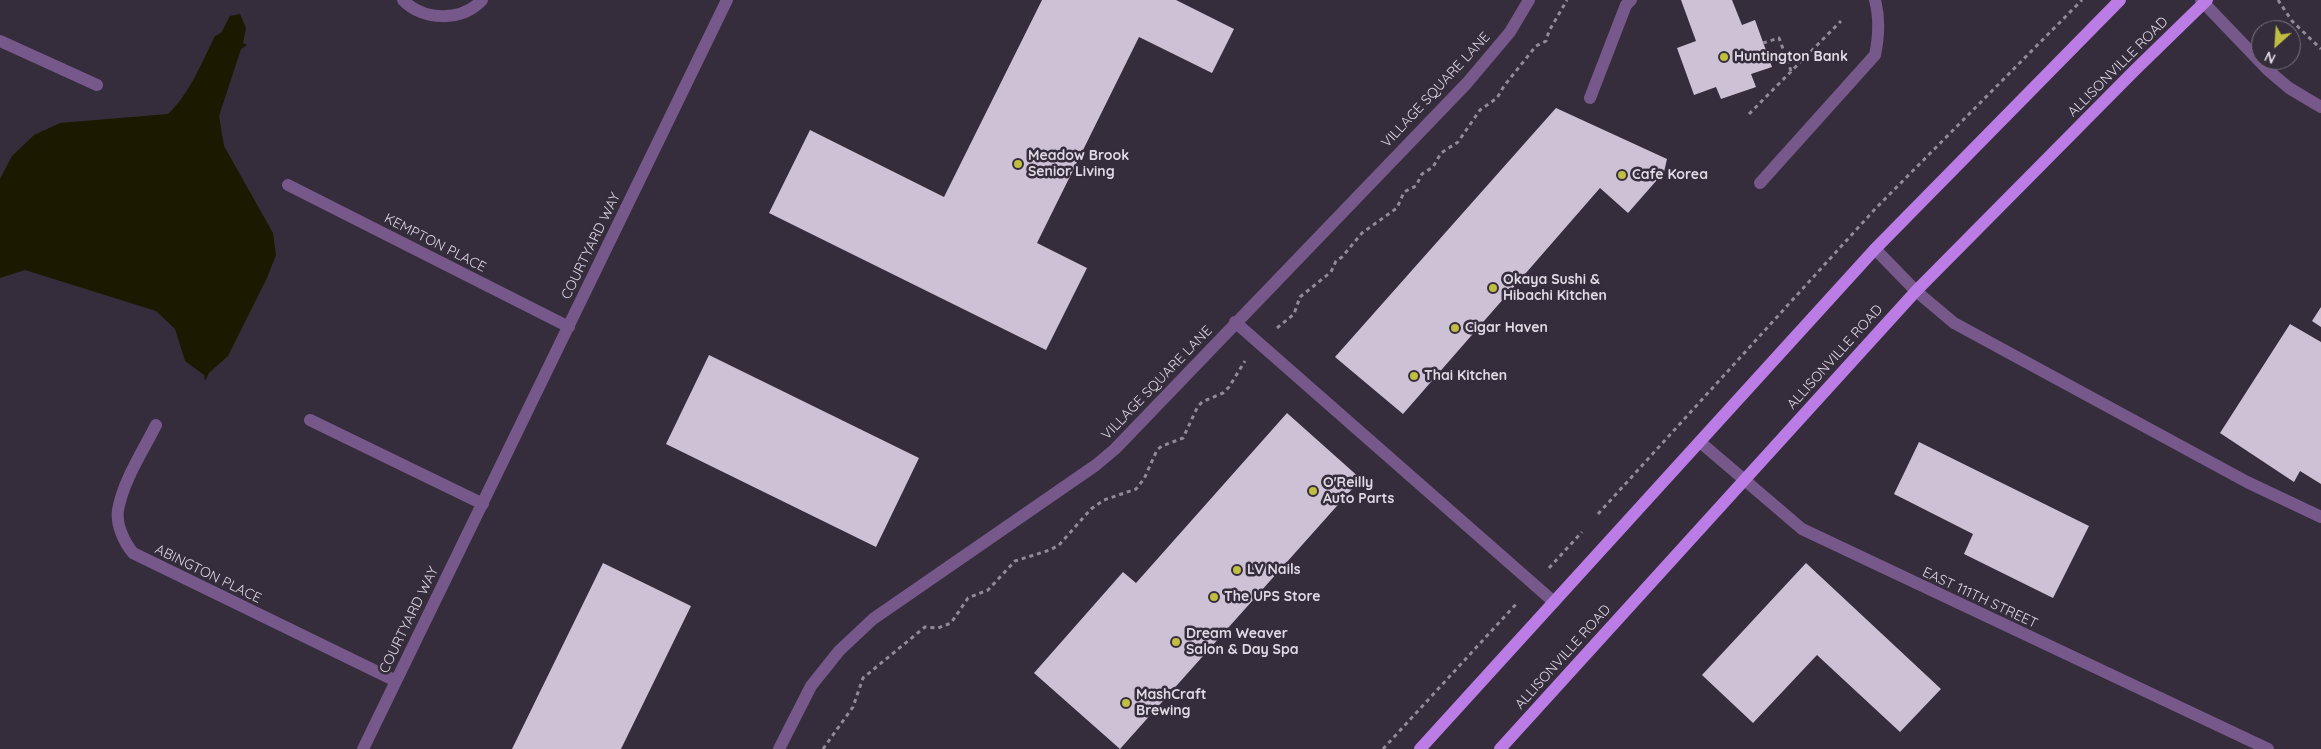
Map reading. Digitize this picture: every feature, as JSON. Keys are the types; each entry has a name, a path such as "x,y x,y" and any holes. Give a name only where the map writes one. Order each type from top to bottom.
{"main road":[{"path":"1426,747 1554,602 1875,248 2120,0"},
{"name":"ALLISONVILLE ROAD","path":"1500,749 1743,479 1916,291 2204,1"}],"street":[{"path":"403,0 416,10 439,17 465,10 482,0"},
{"name":"COURTYARD WAY","path":"363,749 727,0"},
{"name":"VILLAGE SQUARE LANE","path":"779,749 812,686 839,651 866,625 1096,465 1115,449 1467,83 1510,32 1528,0"},
{"path":"1590,98 1626,5 1631,0"},
{"path":"1760,183 1875,55 1879,33 1878,12 1875,0"},
{"path":"2204,1 2226,29 2269,71 2289,88 2321,107"},
{"path":"0,41 97,85"},
{"name":"KEMPTON PLACE","path":"288,185 569,327"},
{"path":"1875,248 1916,291 1954,323 2247,482 2321,517"},
{"path":"1236,322 1554,602"},
{"path":"310,420 483,504"},
{"name":"ABINGTON PLACE","path":"156,425 126,486 118,511 122,534 132,553 396,681"},
{"name":"EAST 111TH STREET","path":"1700,442 1802,529 2268,749"}],"path":[{"path":"2278,0 2292,21 2321,49"},
{"path":"1749,114 1840,21"},
{"path":"1763,43 1779,38 1791,71"}],"shaded area":[{"path":"240,14 246,28 243,43 247,45 241,49 219,116 224,146 273,233 276,255 267,278 228,356 209,373 205,381 204,375 185,361 175,329 156,311 25,270 0,278 0,179 12,156 34,135 60,123 168,114 183,97 215,36 221,33 230,16"}],"building":[{"name":"Meadow Brook Senior Living","path":"1042,0 1176,0 1234,29 1212,73 1139,37 1037,243 1087,268 1046,350 769,213 810,130 944,197"},
{"name":"Huntington Bank","path":"1681,0 1732,0 1742,25 1755,20 1772,67 1751,74 1756,87 1721,99 1716,87 1694,95 1677,48 1696,41"},
{"path":"1556,108 1667,159 1664,172 1628,213 1600,188 1403,414 1335,357"},
{"path":"2321,307 2321,327 2312,321"},
{"path":"2290,324 2321,342 2321,484 2300,471 2294,482 2220,433"},
{"path":"709,355 919,458 876,547 666,444"},
{"path":"1287,413 1361,479 1120,749 1034,673 1123,572 1136,583"},
{"path":"1919,442 2089,526 2053,598 1964,554 1973,534 1894,494"},
{"path":"603,563 691,606 621,749 512,749"},
{"path":"1806,563 1941,689 1900,732 1817,655 1753,723 1702,675"}],"place":[{"name":"Huntington Bank","path":"1724,57"},
{"name":"Meadow Brook Senior Living","path":"1018,164"},
{"name":"Cafe Korea","path":"1622,175"},
{"name":"Okaya Sushi & Hibachi Kitchen","path":"1493,288"},
{"name":"Cigar Haven","path":"1455,328"},
{"name":"Thai Kitchen","path":"1414,376"},
{"name":"O'Reilly Auto Parts","path":"1313,491"},
{"name":"LV Nails","path":"1237,570"},
{"name":"The UPS Store","path":"1214,597"},
{"name":"Dream Weaver Salon & Day Spa","path":"1176,642"},
{"name":"MashCraft Brewing","path":"1126,703"}]}
